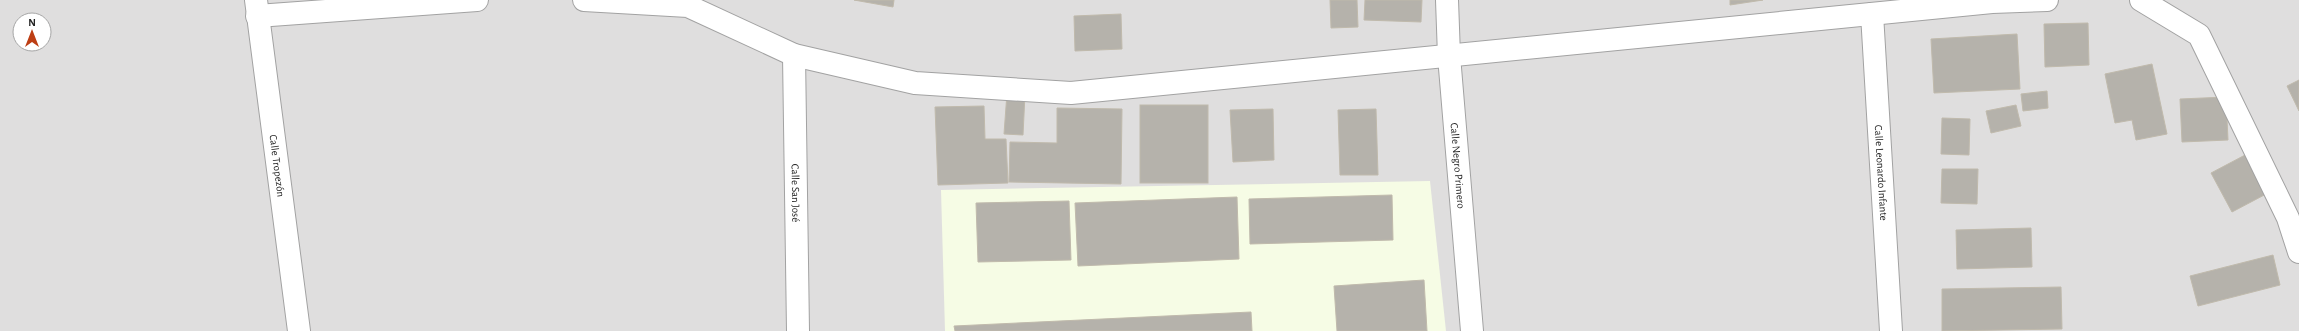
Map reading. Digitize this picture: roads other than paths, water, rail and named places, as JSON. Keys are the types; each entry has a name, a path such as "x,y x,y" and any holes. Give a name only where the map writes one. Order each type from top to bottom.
{"street":[{"path":"257,8 477,0"},
{"path":"584,0 688,6 794,55 915,83 1071,92 1992,2 2047,0"},
{"name":"Calle Negro Primero","path":"1447,0 1449,56 1472,331"},
{"path":"2141,0 2198,35 2288,218 2299,252"},
{"name":"Calle Tropezón","path":"257,8 299,331"},
{"name":"Calle Leonardo Infante","path":"1872,14 1891,331"},
{"name":"Calle San José","path":"794,55 798,331"}]}
